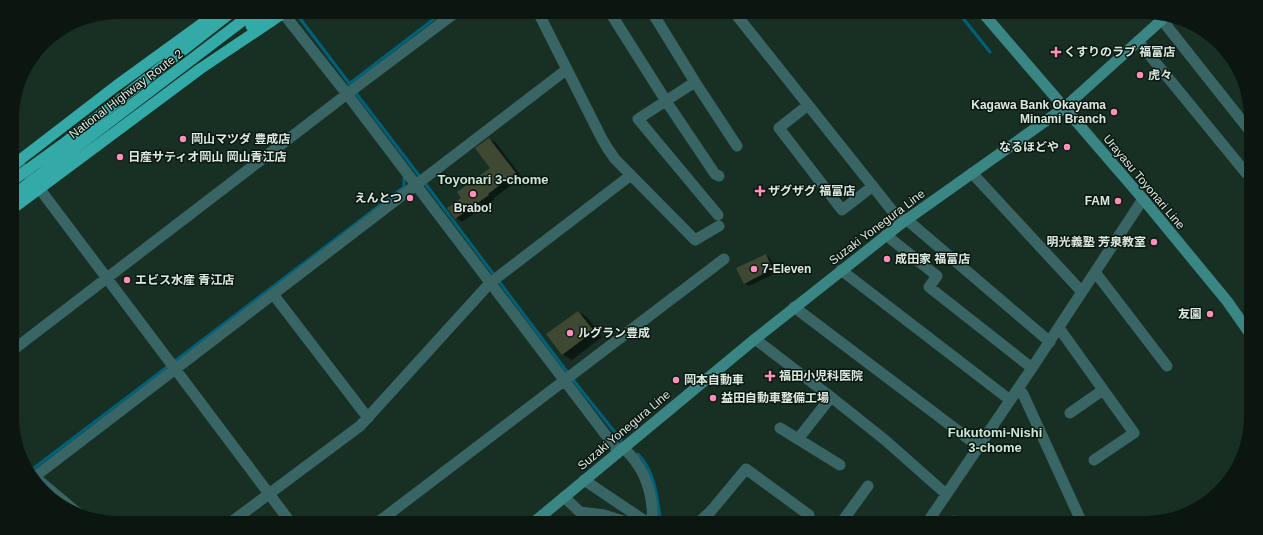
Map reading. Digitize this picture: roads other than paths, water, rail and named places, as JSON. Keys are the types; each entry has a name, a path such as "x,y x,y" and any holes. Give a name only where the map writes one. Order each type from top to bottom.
{"highway":[{"path":"116,86 198,19"},
{"path":"19,158 208,19"},
{"name":"National Highway Route 2","path":"19,176 63,144 223,19"},
{"name":"National Highway Route 2","path":"19,191 245,19"},
{"path":"200,69 261,19"},
{"path":"19,204 200,69 275,19"}],"main road":[{"name":"Urayasu Toyonari Line","path":"988,19 1143,199 1227,301 1244,325"},
{"name":"Suzaki Yonegura Line","path":"541,516 620,449 841,270 904,221 1064,108 1161,21"}],"street":[{"path":"289,19 351,91 415,179 569,377 620,449 636,462 644,475 650,492 653,513 651,516"},
{"path":"19,345 447,19"},
{"path":"541,19 566,70 608,149 615,159 695,240 719,220 638,118 695,82"},
{"path":"614,19 666,101 715,174 719,176"},
{"path":"656,19 737,146"},
{"path":"743,19 808,105 873,186 904,221 1050,342"},
{"path":"1167,21 1244,123"},
{"path":"1138,41 1244,171"},
{"path":"37,473 172,365 273,294 415,179 566,70"},
{"path":"808,105 779,128 842,210 873,186"},
{"path":"19,167 39,188 286,516"},
{"path":"972,173 1082,292"},
{"path":"239,516 360,426 494,280 631,175"},
{"path":"932,516 1050,342 1143,199"},
{"path":"886,235 937,276 929,287 1032,368"},
{"path":"386,516 724,258"},
{"path":"841,270 1010,400"},
{"path":"1095,272 1167,366"},
{"path":"273,294 368,418"},
{"path":"794,307 978,446"},
{"path":"1059,328 1134,433 1094,460"},
{"path":"755,339 885,440 946,494"},
{"path":"1018,389 1023,394 1079,516"},
{"path":"1070,413 1103,390"},
{"path":"798,438 831,397"},
{"path":"780,428 840,465"},
{"path":"706,516 746,469 809,515"},
{"path":"584,480 637,516"},
{"path":"846,516 868,486"},
{"path":"564,497 580,512 607,516"}],"waterway":[{"path":"300,19 352,87"},
{"path":"349,84 434,19"},
{"path":"964,19 990,52"},
{"path":"355,92 421,178"},
{"path":"34,468 404,187 404,178 407,176"},
{"path":"424,182 574,381 621,440"},
{"path":"638,454 648,468 654,483 660,516"}],"place":[{"name":"くすりのラブ 福富店","path":"1056,52"},
{"name":"虎々","path":"1140,75"},
{"name":"Kagawa Bank Okayama Minami Branch","path":"1114,112"},
{"name":"岡山マツダ 豊成店","path":"183,139"},
{"name":"なるほどや","path":"1067,147"},
{"name":"日産サティオ岡山 岡山青江店","path":"120,157"},
{"name":"ザグザグ 福富店","path":"760,191"},
{"name":"Brabo!","path":"473,194"},
{"name":"えんとつ","path":"410,198"},
{"name":"FAM","path":"1118,201"},
{"name":"明光義塾 芳泉教室","path":"1154,242"},
{"name":"成田家 福富店","path":"887,259"},
{"name":"7-Eleven","path":"754,269"},
{"name":"エビス水産 青江店","path":"127,280"},
{"name":"友園","path":"1210,314"},
{"name":"ルグラン豊成","path":"570,333"},
{"name":"福田小児科医院","path":"770,376"},
{"name":"岡本自動車","path":"676,380"},
{"name":"益田自動車整備工場","path":"713,398"}],"district":[{"name":"Toyonari 3-chome","path":"493,179"},
{"name":"Fukutomi-Nishi 3-chome","path":"995,440"}]}
